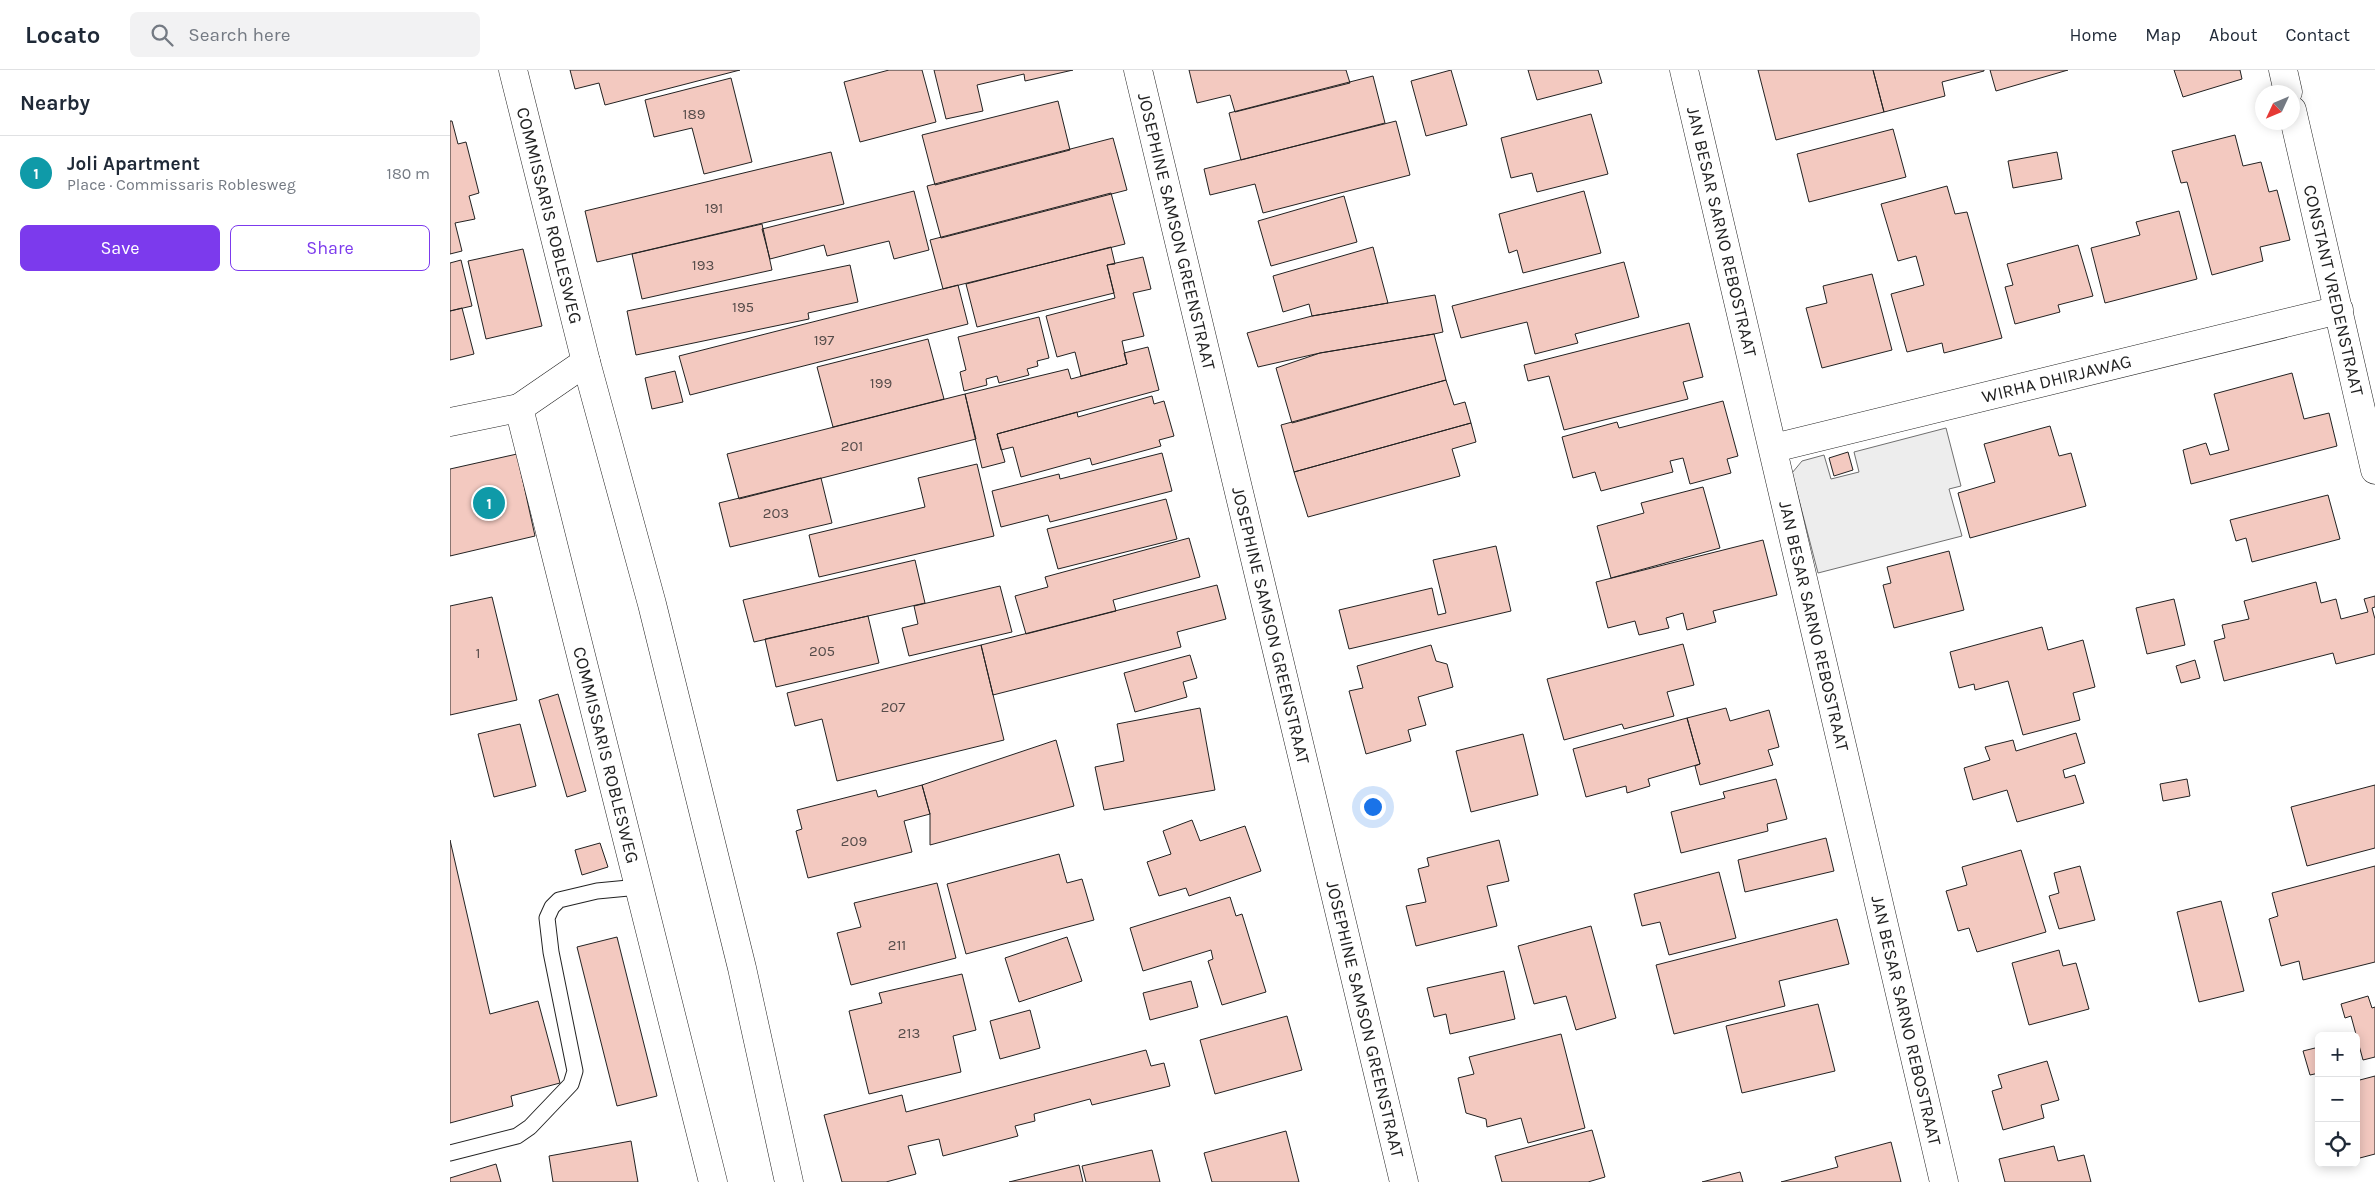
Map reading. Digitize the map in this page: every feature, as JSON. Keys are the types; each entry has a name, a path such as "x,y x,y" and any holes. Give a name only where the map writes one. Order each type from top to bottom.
{"street":[{"name":"COMMISSARIS ROBLESWEG","path":"513,70 586,362 652,604 723,891 788,1182"},
{"name":"JOSEPHINE SAMSON GREENSTRAAT","path":"1138,70 1404,1182"},
{"name":"JAN BESAR SARNO REBOSTRAAT","path":"1684,70 1774,448 1944,1182"},
{"path":"2283,70 2286,85"},
{"name":"CONSTANT VREDENSTRAAT","path":"2297,130 2375,470"},
{"name":"WIRHA DHIRJAWAG","path":"1774,448 2339,310"},
{"path":"450,422 519,408 586,362"},
{"name":"COMMISSARIS ROBLESWEG","path":"519,408 713,1182"}],"lane":[{"path":"450,1153 516,1136 530,1127 572,1084 574,1071 551,952 548,918 552,907 559,900 597,891 639,887"}],"shaded area":[{"path":"1946,428 1961,486 1949,489 1962,536 1818,573 1792,473 1802,461 1824,455 1831,479 1859,472 1854,452"}],"building":[{"path":"570,70 740,70 605,105 599,83 575,89"},
{"path":"889,70 922,70 936,122 860,142 844,82"},
{"path":"934,70 1073,70 1025,81 1024,74 977,85 983,111 946,119"},
{"path":"1189,70 1346,70 1350,83 1235,112 1230,95 1197,103"},
{"path":"1451,70 1467,125 1426,136 1411,81"},
{"path":"1528,70 1598,70 1602,83 1537,100"},
{"path":"1758,70 1873,70 1884,112 1776,140"},
{"path":"1873,70 1984,71 1942,82 1945,96 1884,112"},
{"path":"1990,70 2068,70 1996,91"},
{"path":"2174,70 2240,70 2242,79 2183,97"},
{"path":"1373,76 1385,123 1241,160 1229,113"},
{"path":"731,78 752,162 704,174 692,128 654,137 645,100"},
{"path":"1058,101 1070,150 935,185 922,135"},
{"path":"1591,114 1608,174 1537,192 1532,173 1511,178 1501,138"},
{"path":"450,121 452,121 458,144 466,142 479,193 469,196 475,219 455,223 462,251 450,254"},
{"path":"1396,121 1410,175 1263,213 1255,184 1210,195 1204,169"},
{"path":"1893,129 1906,177 1809,202 1797,154"},
{"path":"2235,135 2243,166 2261,162 2269,192 2277,190 2290,240 2260,247 2263,261 2212,275 2187,182 2181,183 2172,151"},
{"path":"1113,138 1127,190 941,238 927,186"},
{"path":"831,152 844,204 597,262 585,211"},
{"path":"2057,152 2062,179 2013,188 2008,161"},
{"path":"1947,186 1955,214 1967,212 2002,338 1944,353 1942,343 1907,352 1891,294 1924,285 1916,256 1898,261 1881,204"},
{"path":"914,191 929,250 894,259 889,241 827,256 824,245 770,259 762,229"},
{"path":"1584,191 1601,253 1523,273 1517,250 1509,253 1499,214"},
{"path":"1111,193 1125,244 943,289 930,240"},
{"path":"1344,196 1357,242 1271,266 1258,221"},
{"path":"2179,211 2197,279 2105,303 2091,248 2140,235 2136,222"},
{"path":"762,224 772,270 642,299 632,254"},
{"path":"2078,245 2093,296 2058,305 2060,312 2015,324 2005,287 2013,285 2007,264"},
{"path":"1111,247 1115,264 1107,265 1114,293 977,327 966,284"},
{"path":"1373,247 1388,303 1312,316 1309,304 1283,312 1273,276"},
{"path":"523,249 542,326 486,339 468,261"},
{"path":"1143,257 1151,289 1133,293 1144,336 1122,341 1127,364 1081,376 1075,352 1057,357 1046,316 1115,298 1107,265"},
{"path":"461,260 472,306 450,311 450,263"},
{"path":"1624,262 1639,317 1575,334 1578,343 1535,354 1527,322 1461,338 1452,306"},
{"path":"850,265 858,302 808,313 809,319 636,355 627,311"},
{"path":"1872,274 1892,350 1822,368 1806,308 1827,303 1823,286"},
{"path":"958,285 968,324 690,395 679,356"},
{"path":"1435,295 1443,332 1434,334 1320,353 1258,367 1247,333 1312,316"},
{"path":"462,308 474,354 450,360 450,311"},
{"path":"1039,317 1049,358 1037,361 1038,366 1027,369 1029,375 999,383 997,376 986,379 987,385 964,391 960,372 966,370 958,337"},
{"path":"1689,323 1703,377 1683,382 1688,399 1564,430 1549,376 1528,381 1524,365"},
{"path":"1434,334 1446,380 1292,423 1276,368 1320,353"},
{"path":"928,339 944,399 833,427 817,367"},
{"path":"1148,347 1159,390 997,434 1005,462 982,468 965,394 1068,369 1071,379 1127,364 1124,353"},
{"path":"675,371 683,402 652,409 645,378"},
{"path":"2292,373 2304,419 2329,413 2337,446 2191,484 2183,450 2206,443 2210,455 2229,450 2214,394"},
{"path":"1446,380 1454,405 1465,402 1471,423 1294,472 1281,425"},
{"path":"965,394 976,439 739,499 727,454"},
{"path":"1152,396 1154,404 1164,401 1174,436 1159,440 1161,446 1092,465 1090,458 1021,477 1013,447 1001,450 997,434 1077,412 1078,417"},
{"path":"1723,401 1738,456 1727,459 1731,473 1690,484 1683,458 1670,461 1673,472 1601,491 1595,472 1573,478 1562,437 1617,422 1619,428"},
{"path":"1471,423 1476,442 1452,449 1460,476 1308,517 1294,472"},
{"path":"2050,426 2059,456 2071,453 2086,506 1970,538 1958,493 1995,482 1984,444"},
{"path":"1848,452 1853,470 1834,476 1829,458"},
{"path":"1162,453 1172,491 1050,522 1048,515 1001,527 992,491 1059,474 1060,479"},
{"path":"517,454 535,536 450,556 450,469"},
{"path":"977,464 994,536 819,577 809,535 925,507 918,478"},
{"path":"821,478 832,523 730,547 719,503"},
{"path":"1703,487 1720,548 1611,578 1597,526 1644,513 1641,503"},
{"path":"2328,495 2340,539 2252,562 2246,538 2236,541 2230,520"},
{"path":"1166,499 1177,539 1058,569 1047,529"},
{"path":"1189,538 1200,577 1113,600 1116,611 1026,634 1015,596 1048,587 1045,577"},
{"path":"1763,540 1777,595 1713,611 1716,622 1687,630 1683,613 1666,618 1669,628 1639,635 1635,621 1608,628 1596,582"},
{"path":"1496,546 1511,611 1349,649 1339,610 1432,588 1438,615 1446,613 1433,560"},
{"path":"1949,551 1964,610 1894,628 1883,585 1891,583 1887,567"},
{"path":"915,560 925,603 754,642 743,600"},
{"path":"2316,582 2321,603 2336,599 2341,619 2368,612 2364,599 2375,596 2375,607 2372,608 2375,619 2375,654 2336,664 2333,653 2224,681 2214,641 2225,638 2222,625 2249,619 2244,601"},
{"path":"1217,585 1226,619 1177,632 1181,647 993,695 981,645"},
{"path":"1000,586 1012,632 909,656 902,628 918,624 914,606"},
{"path":"492,597 517,700 450,715 450,606"},
{"path":"2174,599 2185,645 2147,654 2136,608"},
{"path":"868,616 879,663 776,687 765,639"},
{"path":"2042,627 2048,650 2083,640 2095,687 2073,693 2080,720 2023,735 2008,681 1975,690 1974,684 1959,688 1950,652"},
{"path":"1683,644 1694,685 1667,692 1674,716 1624,729 1622,724 1564,740 1547,679"},
{"path":"981,645 1004,740 837,781 822,719 795,726 787,693"},
{"path":"1431,645 1436,661 1447,664 1453,687 1418,697 1426,725 1408,730 1411,741 1366,754 1349,691 1363,688 1357,666"},
{"path":"1190,655 1197,678 1183,682 1187,697 1135,712 1124,673"},
{"path":"2195,660 2200,678 2181,683 2176,666"},
{"path":"558,694 586,791 567,797 539,700"},
{"path":"1200,708 1215,790 1104,810 1095,767 1124,761 1117,724"},
{"path":"1726,708 1730,721 1769,710 1779,747 1768,750 1773,765 1700,785 1695,766 1700,764 1687,718"},
{"path":"1687,718 1700,764 1648,779 1650,786 1627,793 1626,786 1586,797 1573,749"},
{"path":"520,724 536,786 494,797 478,734"},
{"path":"2076,733 2085,763 2063,770 2065,778 2075,775 2084,803 2017,822 2007,790 1973,800 1964,768 1990,760 1985,747 2013,740 2016,751"},
{"path":"1523,734 1538,795 1471,812 1456,751"},
{"path":"1056,740 1074,806 930,845 930,814 922,785"},
{"path":"1776,779 1787,819 1767,824 1768,831 1681,853 1671,812 1725,798 1723,792"},
{"path":"2187,779 2190,796 2163,801 2160,784"},
{"path":"922,785 930,814 904,821 912,852 808,878 796,831 802,829 797,810 876,790 878,797"},
{"path":"2375,785 2375,848 2307,866 2291,807"},
{"path":"1192,820 1200,841 1245,826 1261,871 1189,896 1186,888 1159,896 1147,862 1171,854 1163,831"},
{"path":"1826,838 1834,871 1745,892 1738,860"},
{"path":"450,840 490,1014 538,1001 560,1083 511,1096 513,1106 450,1123"},
{"path":"1499,840 1509,881 1487,886 1497,926 1416,946 1406,906 1426,902 1418,869 1429,866 1427,858"},
{"path":"600,843 608,867 582,875 575,850"},
{"path":"2021,850 2046,932 1977,952 1969,928 1958,931 1946,891 1967,885 1962,867"},
{"path":"1059,854 1067,883 1082,879 1094,920 966,954 947,884"},
{"path":"2080,866 2095,920 2059,929 2049,896 2059,893 2054,873"},
{"path":"2375,866 2375,962 2303,980 2299,961 2281,966 2269,919 2278,916 2272,893"},
{"path":"1719,872 1736,938 1669,955 1660,922 1642,926 1634,894"},
{"path":"937,883 956,958 851,985 837,933 861,927 854,903"},
{"path":"1230,897 1236,916 1242,914 1266,992 1222,1005 1208,961 1213,959 1211,950 1143,971 1130,928"},
{"path":"2221,901 2244,991 2199,1002 2177,912"},
{"path":"1837,919 1849,964 1779,981 1785,1006 1674,1034 1656,965"},
{"path":"1591,926 1616,1018 1576,1030 1566,996 1534,1004 1518,946"},
{"path":"617,937 657,1096 617,1106 577,947"},
{"path":"1067,937 1082,981 1019,1002 1005,958"},
{"path":"2059,950 2063,966 2076,963 2089,1009 2029,1025 2012,963"},
{"path":"1504,971 1515,1019 1450,1034 1446,1014 1434,1017 1427,988"},
{"path":"962,974 976,1030 953,1036 961,1072 869,1094 849,1011 882,1003 879,993"},
{"path":"1191,981 1198,1007 1150,1020 1143,993"},
{"path":"2368,996 2372,1008 2375,1007 2375,1057 2363,1060 2360,1049 2360,1032 2355,1032 2351,1016 2345,1018 2341,1004"},
{"path":"1818,1004 1835,1071 1742,1093 1726,1026"},
{"path":"1030,1010 1040,1048 1000,1059 990,1021"},
{"path":"1287,1016 1302,1070 1215,1094 1200,1040"},
{"path":"1561,1034 1585,1128 1528,1143 1521,1118 1487,1127 1486,1119 1466,1113 1458,1078 1474,1074 1469,1057"},
{"path":"2315,1048 2315,1074 2310,1075 2303,1051"},
{"path":"1146,1050 1151,1066 1164,1063 1170,1086 1092,1105 1090,1099 1034,1114 1035,1121 1015,1126 1018,1136 943,1156 939,1139 908,1146 916,1174 886,1182 842,1182 824,1115 902,1095 906,1112"},
{"path":"2047,1061 2059,1100 2041,1105 2044,1118 2003,1130 1992,1091 2002,1088 1998,1075"},
{"path":"2375,1076 2375,1154 2360,1158 2360,1122 2360,1080"},
{"path":"1592,1130 1605,1177 1588,1182 1502,1182 1495,1156"},
{"path":"1286,1131 1299,1182 1212,1182 1204,1153"},
{"path":"631,1141 638,1182 553,1182 549,1156"},
{"path":"1891,1142 1901,1182 1781,1182 1838,1167 1835,1157"},
{"path":"2054,1146 2058,1161 2084,1155 2091,1182 2005,1182 1999,1159"},
{"path":"1152,1150 1160,1182 1086,1182 1082,1166"},
{"path":"496,1164 501,1182 450,1182 450,1178"},
{"path":"1079,1165 1083,1182 1009,1182"},
{"path":"1740,1172 1743,1182 1702,1182"}],"place":[{"name":"Joli Apartment","path":"489,503"}]}
